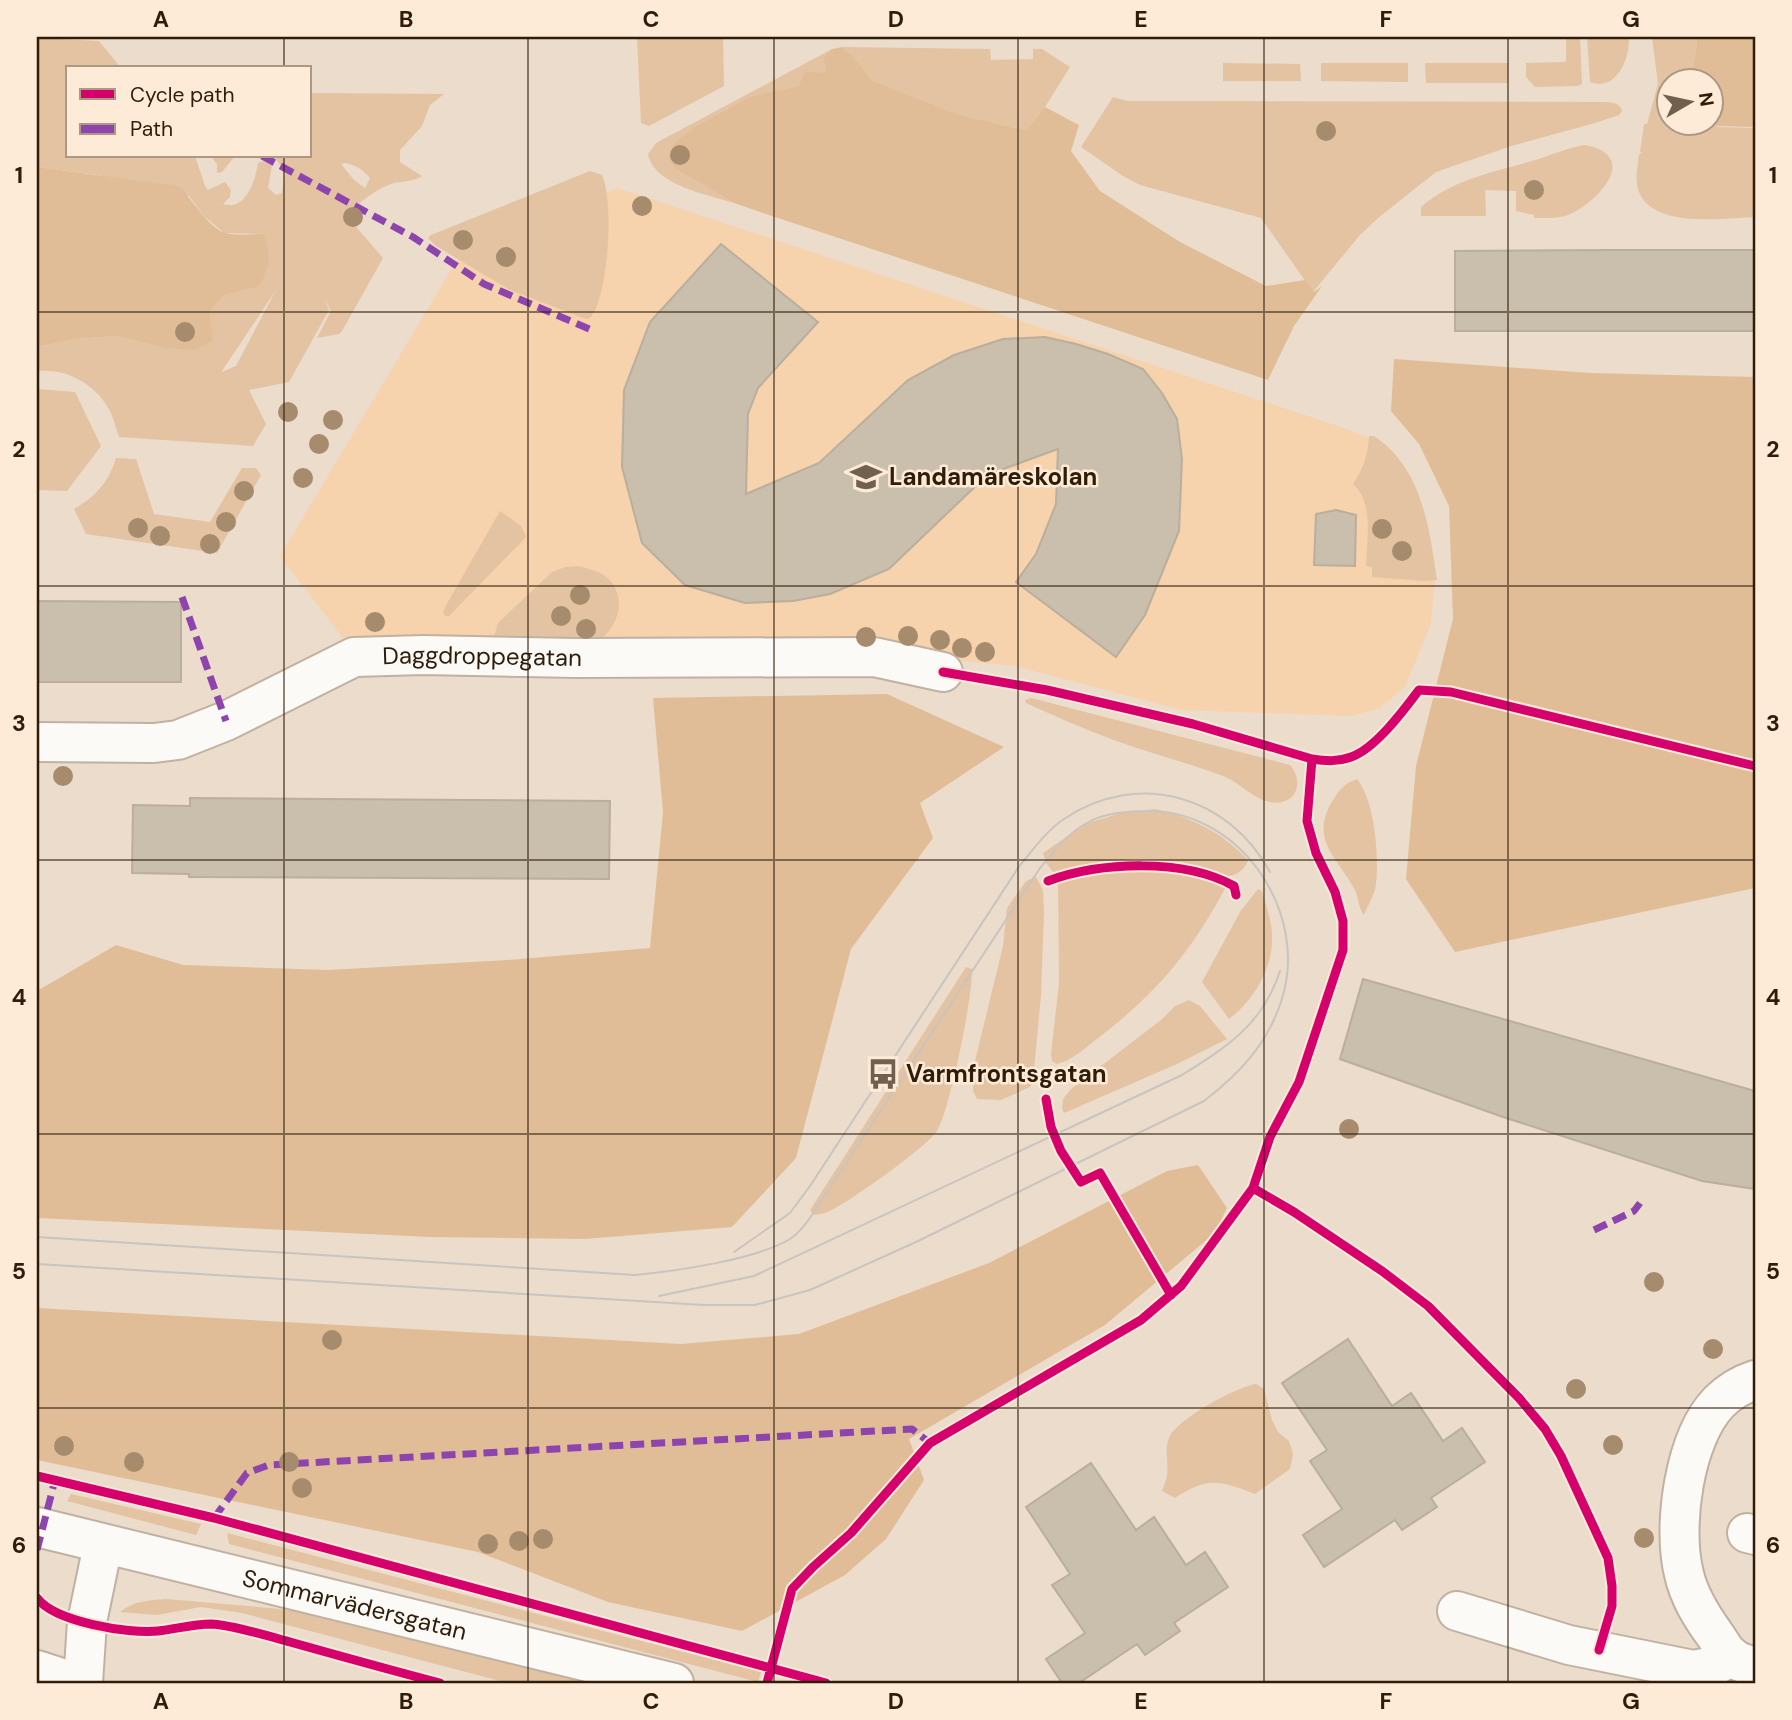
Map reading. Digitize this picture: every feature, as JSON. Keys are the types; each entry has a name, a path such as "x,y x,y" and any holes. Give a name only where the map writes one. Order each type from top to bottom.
{"street":[{"name":"Daggdroppegatan","path":"37,743 154,743 178,740 226,721 354,657 874,657 943,672"},
{"path":"1743,1662 1698,1612 1684,1574 1679,1531 1682,1490 1693,1451 1706,1421 1719,1402 1744,1384 1755,1380"},
{"name":"Sommarvädersgatan","path":"37,1527 674,1683"},
{"path":"83,1683 87,1622 103,1545"},
{"path":"1457,1611 1559,1642 1693,1670 1743,1662"},
{"path":"37,1670 77,1683"}],"shaded area":[{"path":"637,37 723,37 724,86 649,126 641,123"},
{"path":"1566,37 1580,37 1582,84 1535,87 1526,77 1526,63 1566,62"},
{"path":"1587,37 1629,37 1624,63 1608,82 1590,82"},
{"path":"1652,37 1690,37 1697,41 1693,66 1656,66 1656,68"},
{"path":"1690,37 1755,37 1755,127 1726,126 1726,66 1693,66 1697,41"},
{"path":"37,38 99,41 119,66 66,66 66,158 196,158 208,190 225,182 231,190 230,197 223,204 231,205 243,199 252,186 258,163 263,161 272,165 268,188 276,195 282,193 285,172 275,158 312,158 312,93 444,94 430,105 422,126 400,150 400,162 422,176 382,188 350,211 351,221 383,258 342,331 317,338 331,311 324,297 329,310 289,382 249,390 266,424 253,446 119,437 110,411 89,386 70,375 37,371 37,347 75,339 116,336 164,348 209,313 224,295 258,287 264,234 224,233 204,216 189,196 99,175 37,167","holes":["341,164 352,165 370,178 365,188 354,180","276,290 236,366 222,372"]},
{"path":"842,47 990,49 991,60 1033,59 1033,49 1042,49 1070,67 1045,107 1026,130 960,115 872,80"},
{"path":"842,47 872,80 960,115 1026,130 1045,107 1079,125 1071,151 1100,191 1180,242 1266,286 1305,280 1314,292 1322,286 1294,326 1268,380 734,203 675,169 669,158 672,145 695,127 752,96 799,86 805,72 826,73 823,57 832,49"},
{"path":"832,49 823,57 826,73 799,86 752,96 675,169 734,203 671,181 652,165 648,154 656,143"},
{"path":"1223,63 1300,64 1301,81 1223,81"},
{"path":"1321,63 1408,63 1408,82 1321,81"},
{"path":"1425,63 1508,63 1508,83 1426,83"},
{"path":"1656,91 1656,136 1726,136 1726,127 1755,128 1755,217 1691,219 1659,212 1647,204 1639,192 1637,173 1639,154 1643,153 1640,152 1644,124 1647,124"},
{"path":"1113,97 1128,101 1608,102 1617,104 1622,111 1619,115 1595,123 1511,146 1436,172 1359,236 1313,292 1261,218 1140,185 1081,147"},
{"path":"1585,145 1602,151 1610,159 1612,169 1609,180 1591,201 1568,215 1534,218 1534,215 1516,211 1516,191 1485,190 1486,216 1421,216 1421,207 1433,197 1460,183"},
{"path":"212,158 233,158 222,172 217,173 217,164"},
{"path":"37,167 179,186 206,219 219,230 234,234 264,234 269,255 265,274 258,287 224,295 209,313 213,341 194,350 164,348 116,336 75,339 37,347"},
{"path":"590,171 602,175 606,188 608,248 602,290 590,318 586,319 510,290 436,246 428,238 431,235"},
{"name":"Landamäreskolan","path":"618,188 1347,429 1388,447 1435,575 1431,623 1405,687 1378,709 1351,716 1182,710 1015,666 858,651 643,652 343,638 280,556 463,250"},
{"path":"1394,359 1591,373 1755,377 1755,888 1455,952 1406,879 1416,766 1453,619 1449,506 1419,444 1391,411"},
{"path":"37,389 75,392 101,446 67,491 37,490"},
{"path":"1369,436 1374,436 1390,449 1413,481 1431,539 1437,580 1372,577 1372,567 1366,566 1367,511 1360,492 1353,484 1365,461"},
{"path":"116,458 136,459 154,514 210,522 242,468 256,468 261,475 217,553 86,534 74,509 100,488"},
{"path":"500,511 521,526 526,537 449,616 446,616 443,613 445,607"},
{"path":"579,566 605,576 617,593 618,613 609,631 602,638 593,643 494,637 498,623 552,572"},
{"path":"887,694 1004,747 920,803 933,838 851,949 796,1158 732,1227 585,1239 430,1237 37,1218 37,991 116,945 183,965 328,970 508,960 650,948 663,812 653,698"},
{"path":"1031,698 1290,765 1297,780 1295,792 1286,801 1278,803 1264,800 1223,776 1068,722 1026,703 1025,700"},
{"path":"1357,779 1372,815 1377,859 1375,888 1364,915 1355,890 1329,848 1324,827 1326,814 1333,800 1346,785"},
{"path":"1155,809 1194,822 1217,834 1248,860 1246,865 1233,875 1212,878 1169,864 1149,862 1107,863 1053,872 1046,863 1043,853 1085,824 1121,813"},
{"path":"1125,867 1166,869 1226,887 1186,952 1155,987 1084,1050 1057,1064 1052,1061 1051,1054 1059,983 1058,884 1061,879"},
{"path":"1036,877 1043,890 1044,911 1041,995 1033,1081 1030,1087 1001,1100 977,1099 973,1091 975,1061 1003,946 1007,908 1026,881"},
{"path":"1258,889 1262,891 1271,927 1269,962 1253,994 1229,1019 1202,982 1240,912"},
{"path":"966,967 972,969 965,1026 948,1100 937,1131 902,1162 866,1188 835,1208 814,1215 810,1210"},
{"path":"1189,1000 1200,1006 1227,1039 1064,1113 1063,1099 1071,1089 1161,1020 1175,1006"},
{"path":"1198,1165 1227,1208 1215,1233 1105,1325 909,1439 924,1480 886,1539 845,1575 742,1631 608,1602 478,1552 37,1460 37,1308 681,1344 799,1334 989,1263 1167,1171"},
{"path":"1256,1384 1264,1389 1278,1432 1289,1441 1293,1454 1290,1469 1255,1494 1215,1483 1197,1486 1175,1498 1162,1491 1167,1476 1168,1443 1174,1430 1208,1405"},
{"path":"71,1494 201,1524 196,1535 67,1501"},
{"path":"227,1533 761,1672 758,1682 229,1544"},
{"path":"166,1599 292,1610 342,1620 592,1683 508,1683 242,1613 201,1607 156,1615 120,1612 136,1603"}],"building":[{"path":"721,244 818,322 758,388 748,414 746,494 819,463 908,380 954,355 1003,339 1045,337 1108,354 1143,369 1162,393 1177,419 1182,459 1179,531 1145,615 1116,657 1016,582 1036,554 1056,504 1058,449 1006,468 981,481 889,569 830,594 793,601 745,603 685,585 642,543 622,467 624,390 650,322"},
{"path":"1755,250 1755,331 1455,331 1455,251"},
{"path":"1336,510 1356,515 1355,566 1314,565 1316,514"},
{"path":"37,601 181,602 181,682 37,682"},
{"path":"190,798 610,801 609,879 189,877 189,874 132,873 133,805 190,806"},
{"path":"1363,979 1755,1091 1755,1189 1702,1181 1503,1117 1340,1059"},
{"path":"1348,1339 1392,1406 1411,1393 1443,1441 1462,1428 1485,1462 1431,1498 1437,1507 1402,1530 1395,1520 1324,1567 1303,1535 1342,1509 1310,1461 1327,1450 1282,1383"},
{"path":"1091,1463 1136,1530 1154,1517 1186,1565 1205,1552 1228,1587 1174,1623 1180,1631 1145,1655 1137,1644 1079,1683 1062,1683 1046,1659 1085,1633 1052,1585 1070,1574 1026,1507"}],"tram line":[{"path":"734,1252 790,1213 1020,865 1046,834 1064,819 1092,804 1122,796 1151,794 1179,798 1206,809 1231,825 1252,846 1270,872"},
{"path":"37,1237 635,1275 736,1259 790,1239 805,1225 1040,868 1078,828 1109,815 1152,811 1185,817 1215,830 1241,850 1262,876 1277,905 1286,937 1288,970 1275,1018 1250,1058 1204,1101 916,1242 810,1290 755,1305 704,1305 37,1264"},
{"path":"659,1296 754,1276 1182,1075 1242,1032 1264,1006 1280,971"}],"marked path":[{"path":"266,158 413,237 484,284 594,331"},
{"path":"182,597 226,721"},
{"path":"1594,1230 1634,1211 1640,1203"},
{"path":"214,1518 247,1473 269,1465 912,1429 930,1443"},
{"path":"37,1550 55,1480"}],"cycle path":[{"path":"943,672 1047,690 1193,724 1317,760 1341,760 1360,753 1388,728 1419,690 1451,692 1755,766"},
{"path":"767,1683 792,1589 851,1533 930,1443 1141,1320 1181,1286 1253,1188 1270,1137 1299,1082 1343,950 1343,921 1335,892 1316,853 1307,821 1312,759"},
{"path":"1048,881 1117,867 1167,867 1214,877 1234,886 1236,895"},
{"path":"1046,1099 1051,1127 1061,1151 1081,1182 1100,1173 1171,1295"},
{"path":"1253,1188 1382,1271 1428,1306 1519,1398 1545,1429 1561,1456 1608,1558 1612,1606 1599,1650"},
{"path":"37,1476 214,1518 826,1683"},
{"path":"37,1598 59,1614 93,1625 145,1631 204,1624 230,1626 440,1683"}],"place":[{"name":"Landamäreskolan","path":"866,477"},
{"name":"Varmfrontsgatan","path":"883,1074"}]}
